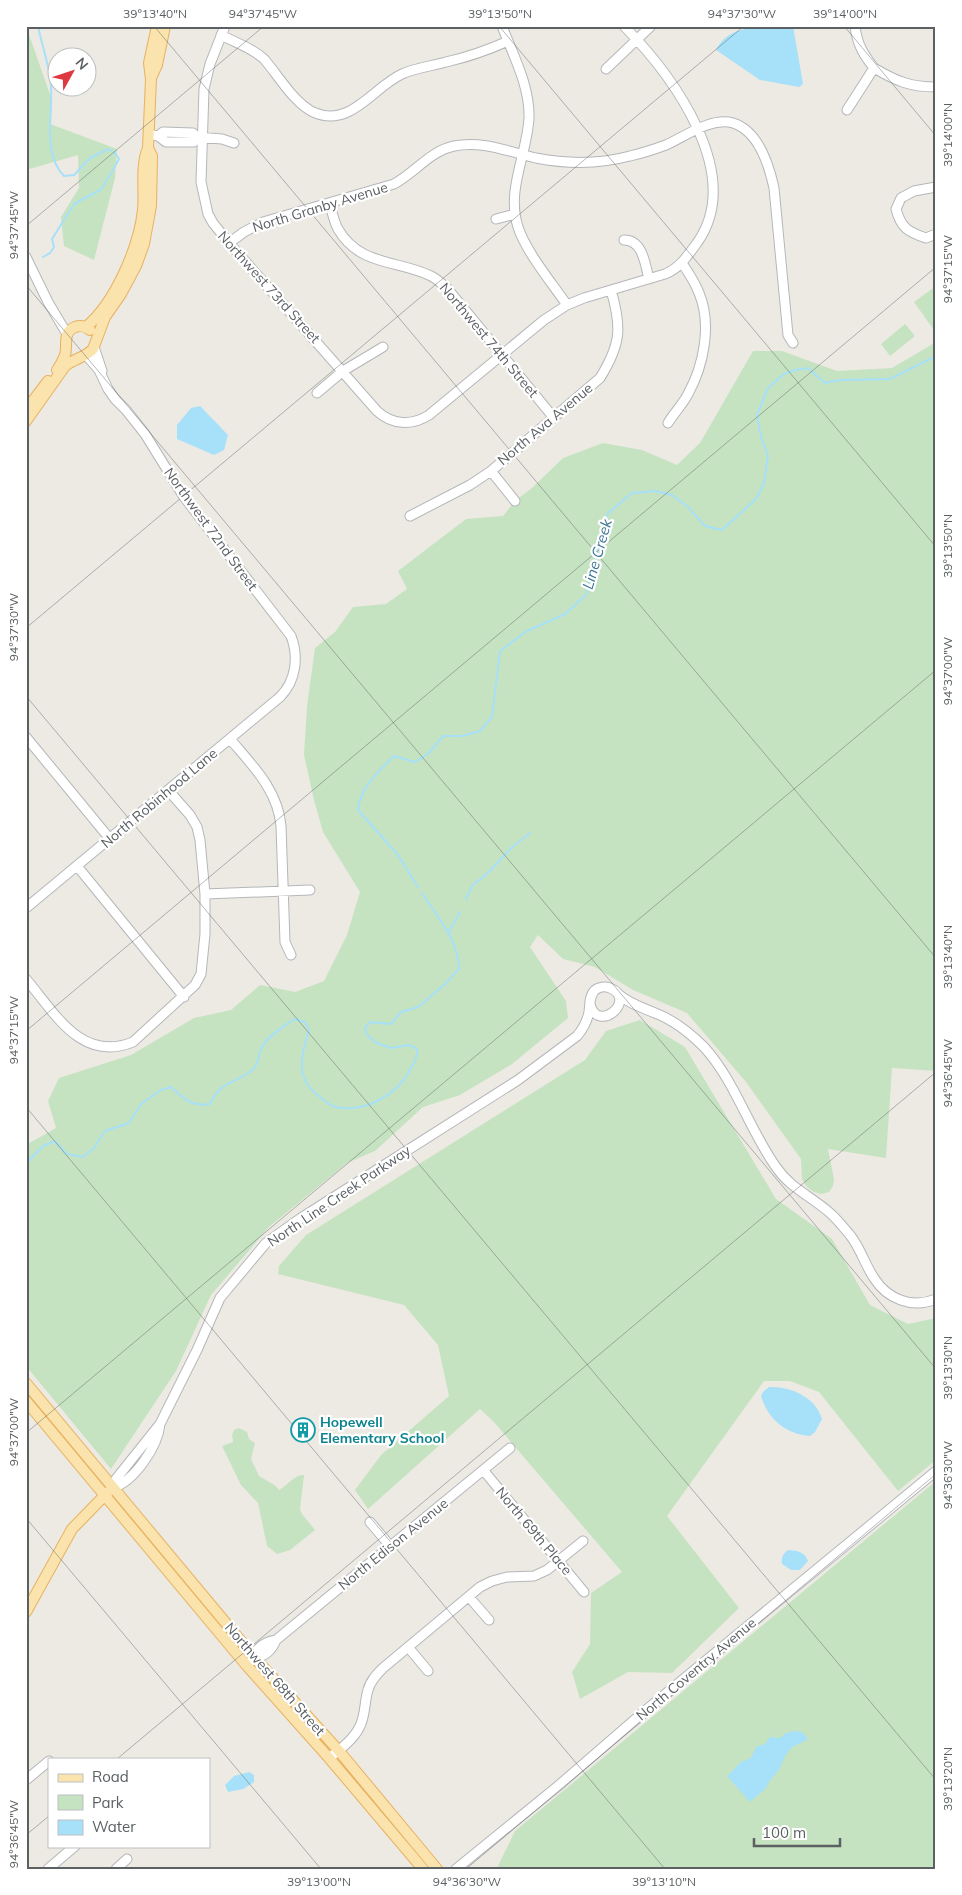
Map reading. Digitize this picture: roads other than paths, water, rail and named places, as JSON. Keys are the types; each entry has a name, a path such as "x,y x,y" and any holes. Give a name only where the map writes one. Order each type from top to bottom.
{"main road":[{"path":"82,327 103,308 122,277 131,257 143,209 145,157 154,135 149,63 157,26"},
{"path":"151,79 165,26"},
{"path":"26,421 65,366 90,353 105,317 121,294 136,266 144,244 151,206 152,156 148,148"},
{"path":"26,410 59,368 65,356 67,334 73,328 82,327 92,331 95,343"},
{"path":"66,345 71,353 83,356"},
{"name":"Northwest 68th Street","path":"26,1383 255,1658 338,1751 438,1869"},
{"name":"Northwest 68th Street","path":"26,1402 247,1666 329,1758 423,1869"},
{"path":"26,1612 72,1529 112,1488"},
{"path":"148,1549 157,1542"}],"street":[{"path":"502,26 528,99 528,127 515,192 515,214 518,227 525,244 567,305"},
{"path":"502,354 544,320 567,305 669,272 682,263 701,238 709,219 713,198 713,184 707,153 697,130 672,83 637,39 624,26"},
{"path":"606,69 651,26"},
{"path":"854,26 856,40 874,68 911,86 936,87"},
{"path":"223,30 258,54 303,106 321,115 337,116 352,112 403,73 485,51 508,41"},
{"name":"Northwest 73rd Street","path":"223,30 210,64 204,89 199,137 201,182 205,203 213,223 229,243 377,411 387,418 397,422 410,422 429,415 502,354"},
{"path":"847,110 874,68"},
{"name":"North Granby Avenue","path":"229,243 263,222 394,184 412,173 436,153 454,146 477,144 566,162 611,160 655,149 716,123 734,123 749,132 761,150 771,175 774,188 788,335 793,343"},
{"path":"154,135 163,132 193,133 199,137 222,139 234,143"},
{"path":"936,187 914,191 902,198 896,209 899,223 913,234 926,238 936,234"},
{"name":"Northwest 74th Street","path":"330,204 337,228 352,246 373,260 419,271 434,277 447,288 554,418"},
{"path":"496,219 515,214"},
{"path":"624,240 631,240 637,245 643,255 649,279"},
{"path":"26,257 48,302 67,334"},
{"path":"668,423 688,394 702,358 705,337 704,307 700,294 682,263"},
{"name":"North Ava Avenue","path":"410,516 470,485 491,471 600,378 610,362 617,345 618,316 611,290"},
{"path":"48,302 68,321 82,327"},
{"name":"Northwest 72nd Street","path":"95,343 103,378"},
{"path":"317,393 343,371 383,347"},
{"name":"Northwest 72nd Street","path":"83,356 99,370 114,398 145,434 184,497 291,636 296,650 292,682 289,686"},
{"path":"491,471 515,501"},
{"name":"North Robinhood Lane","path":"26,908 280,697 289,686"},
{"path":"26,737 110,839"},
{"path":"230,739 267,784 276,801 281,826 285,942 291,955"},
{"path":"26,979 66,1028 84,1041 106,1047 122,1046 134,1042 195,985 202,974 205,934 205,894 201,845 197,827 190,815 168,790"},
{"path":"77,866 184,997"},
{"path":"205,894 310,890"},
{"path":"584,1027 594,991 602,987 610,988 636,1007 669,1019 694,1038 706,1049 726,1078 775,1166 785,1180 831,1213 852,1237 873,1277 882,1289 896,1300 910,1303 920,1303 936,1299"},
{"path":"615,1012 619,1003 618,994"},
{"path":"590,1004 593,1012 597,1015 606,1016"},
{"name":"North Line Creek Parkway","path":"112,1488 116,1479 160,1424 197,1350 220,1298 266,1243 358,1181 518,1080 577,1036 584,1027 615,1012 636,1007"},
{"name":"North Edison Avenue","path":"247,1666 255,1658 262,1657 272,1648 276,1640 510,1448"},
{"name":"North 69th Place","path":"484,1470 584,1592"},
{"name":"North Coventry Avenue","path":"456,1869 936,1471"},
{"path":"370,1522 391,1547"},
{"path":"329,1758 359,1729 363,1719 368,1690 373,1679 383,1668 480,1587 507,1577 534,1576 547,1570 583,1541"},
{"path":"469,1597 489,1620"},
{"path":"408,1647 428,1670"},
{"path":"26,1780 48,1761"},
{"path":"48,1869 73,1848"},
{"path":"116,1869 127,1859"}],"water":[{"path":"758,26 793,26 803,84 799,87 760,80 716,50 728,36"},
{"path":"200,406 228,435 224,450 214,455 177,439 177,425 191,408"},
{"path":"769,1387 785,1388 808,1399 819,1411 822,1419 815,1432 810,1436 801,1435 785,1429 779,1424 768,1412 761,1396"},
{"path":"788,1550 805,1555 808,1561 800,1570 791,1570 782,1564 783,1556"},
{"path":"802,1732 807,1737 807,1740 792,1747 766,1788 750,1802 727,1776 741,1762 751,1758 756,1747 765,1744 770,1737 780,1738 786,1733"},
{"path":"249,1772 254,1775 254,1782 243,1789 228,1792 225,1785 234,1776"}],"waterway":[{"path":"38,26 48,64 51,98 51,146 57,167 64,176 74,175 90,158 108,149 115,153 119,159 100,190 74,204 52,239 54,247 50,253 43,257"},
{"name":"Line Creek","path":"418,887 398,855 358,810 366,787 394,756 415,762 428,754 443,736 463,736 480,731 492,717 500,651 527,631 565,614 586,595 608,513 632,493 655,491 672,495 688,507 705,526 722,530 756,499 764,483 768,456 761,437 757,415 768,388 784,374 808,368 825,383 840,380 890,379 936,356"},
{"path":"466,899 472,886 490,871 510,849 530,833"},
{"name":"Line Creek","path":"26,1164 43,1146 55,1141 67,1154 83,1157 94,1148 105,1131 129,1123 141,1104 161,1090 171,1087 193,1103 210,1104 223,1087 254,1068 260,1050 268,1039 294,1019 305,1022 309,1030 302,1063 305,1081 327,1103 336,1107 358,1107 369,1105 389,1094 410,1070 416,1057 417,1049 409,1045 392,1048 376,1043 366,1034 365,1027 371,1022 391,1024 401,1012 418,1007 444,985 459,969 458,959 451,939 422,893"},
{"path":"448,934 460,912"}],"place":[{"name":"Hopewell Elementary School","path":"303,1430"}]}
